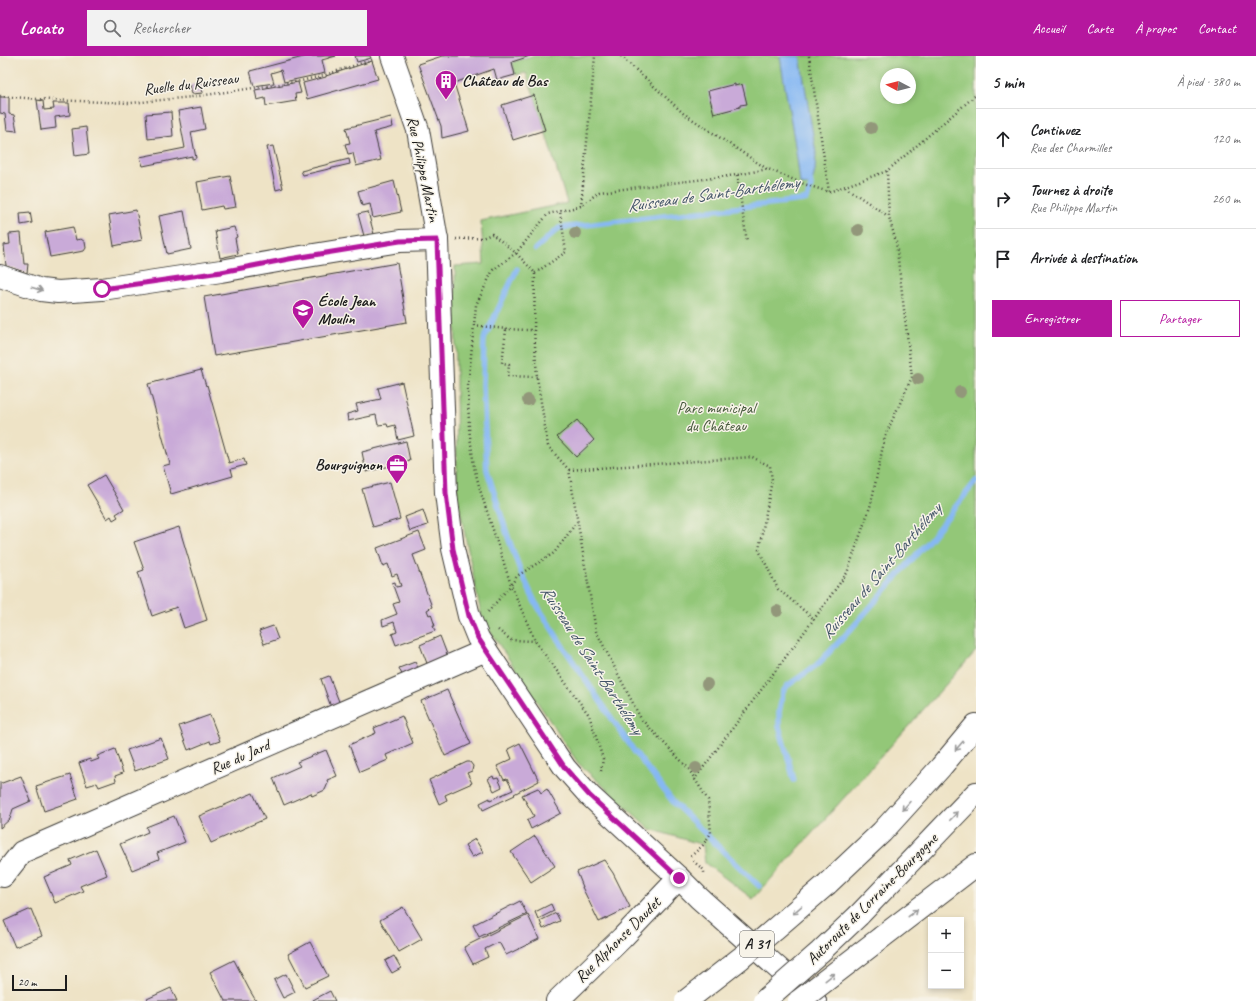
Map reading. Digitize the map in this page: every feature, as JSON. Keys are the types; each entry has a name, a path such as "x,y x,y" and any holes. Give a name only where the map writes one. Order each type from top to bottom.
{"main road":[{"name":"Rue Philippe Martin","path":"383,57 418,130 437,240 446,493 453,549 469,616 478,638 565,768 589,795 699,898 815,1001"},
{"path":"0,276 41,290 58,292 102,289 221,272 289,259 400,241 437,240"},
{"name":"Rue du Jard","path":"2,876 22,852 486,650"},
{"name":"A 31","path":"686,1001 741,958 827,884 882,832 941,767 976,725"},
{"name":"Autoroute de Lorraine-Bourgogne","path":"764,1001 820,952 858,915 976,793"},
{"path":"799,1001 976,865"},
{"name":"Rue Alphonse Daudet","path":"557,1001 644,915 679,878"}],"path":[{"path":"581,206 595,56"},
{"path":"621,56 683,113 768,170 829,192 887,171 976,95"},
{"path":"809,56 829,192"},
{"name":"Ruelle du Ruisseau","path":"0,96 51,100 131,103 192,97 300,81 383,57"},
{"path":"601,771 603,759 589,715 535,641 511,585 474,468 469,428 468,386 476,305 493,270 516,253 548,214 581,206 599,192 768,170"},
{"path":"694,780 847,573 871,504 885,436 912,377 896,242 889,217 887,171"},
{"path":"737,174 747,242"},
{"path":"844,186 889,217"},
{"path":"535,273 566,252 560,211"},
{"path":"437,240 482,238 492,234 516,253 535,273 534,330 537,378 548,446 569,470 596,631 641,719 688,768 694,780 708,800 711,833 703,845 689,858"},
{"path":"474,325 506,330 534,330"},
{"path":"506,330 502,364 509,364 508,376 537,378"},
{"path":"569,470 752,458 770,466 772,480 759,550 778,589 814,619"},
{"path":"486,614 517,576 554,553 578,522"},
{"path":"494,627 511,640 535,641"}],"green space":[{"name":"Parc municipal du Château","path":"531,56 976,56 976,651 753,899 705,863 703,845 650,829 578,763 482,619 457,495 455,266 484,264 481,221 567,203 526,73 515,75 512,62"}],"water":[{"path":"780,56 800,56 816,153 815,171 811,186 800,184"}],"building":[{"path":"307,56 336,56 322,60 325,73 284,82 281,70 271,73 274,83 254,86 250,71"},
{"path":"355,56 370,56 371,58 357,62"},
{"name":"Château de Bas","path":"442,56 530,56 512,62 515,75 497,80 494,69 454,83 469,131 442,138 441,126 418,64"},
{"path":"372,61 378,79 307,99 303,83 326,77"},
{"path":"298,82 301,93 295,94 296,101 266,106 265,98 257,100 255,90"},
{"path":"201,83 203,93 192,94 190,85"},
{"path":"735,84 735,86 742,84 747,104 714,114 708,91"},
{"path":"534,95 545,130 513,140 502,105"},
{"path":"0,97 9,97 9,114 14,115 17,131 7,130 5,114 0,113"},
{"path":"37,100 43,101 44,110 54,109 53,103 69,103 70,115 55,117 56,128 41,130"},
{"path":"201,107 205,129 191,132 196,158 192,159 192,156 143,166 140,157 185,148 178,111"},
{"path":"171,112 173,136 148,139 146,114"},
{"path":"391,117 393,127 374,132 381,160 356,166 353,153 348,154 345,144 350,143 346,128"},
{"path":"86,127 89,154 75,156 72,129"},
{"path":"273,146 283,188 276,190 267,147"},
{"path":"349,159 350,164 303,175 301,171"},
{"path":"230,176 236,207 223,209 222,206 202,210 197,182"},
{"path":"394,181 401,212 373,218 370,204 362,206 358,191"},
{"path":"136,210 142,240 114,246 109,215"},
{"path":"184,211 191,249 167,254 159,216"},
{"path":"30,212 32,223 21,225 20,213"},
{"path":"368,212 374,234 364,236 358,214"},
{"path":"73,227 76,240 81,239 85,242 86,248 84,251 50,257 45,232"},
{"path":"234,227 237,237 235,238 238,254 220,258 215,231"},
{"path":"21,233 24,264 28,264 27,273 6,266 4,245 10,244 9,234"},
{"path":"397,263 407,322 214,356 204,297"},
{"path":"201,370 206,386 207,385 229,463 244,459 246,465 231,469 233,476 171,494 163,466 170,464 148,384"},
{"path":"402,382 414,436 398,440 395,425 388,427 387,424 378,425 376,415 348,421 347,414 358,411 356,404 381,399 378,388"},
{"path":"577,420 594,440 576,457 557,437"},
{"path":"406,441 410,461 366,472 362,452"},
{"path":"104,475 124,509 116,514 118,517 113,520 111,516 107,519 87,485"},
{"path":"390,482 400,519 373,527 362,489"},
{"path":"423,510 428,525 410,531 405,517"},
{"path":"179,527 207,620 184,628 177,607 152,616 138,572 144,570 134,542"},
{"path":"419,532 426,550 413,555 432,607 427,610 429,615 431,614 435,631 396,645 392,634 397,632 394,622 383,626 382,620 397,614 393,604 399,602 392,583 395,582 396,587 401,586 397,574 392,576 388,564 383,566 377,548"},
{"path":"273,626 278,639 264,644 259,631"},
{"path":"440,636 448,657 428,666 420,645"},
{"path":"415,662 419,670 403,677 399,668"},
{"path":"329,676 340,704 331,707 321,679"},
{"path":"447,690 471,744 445,756 421,701"},
{"path":"210,715 220,741 211,744 210,741 188,750 179,726"},
{"path":"402,716 413,743 386,755 388,760 360,772 349,745 376,733 374,728"},
{"path":"161,738 169,759 135,771 127,750"},
{"path":"520,743 539,781 514,794 515,795 483,810 480,803 513,790 507,779 504,780 497,766 512,759 508,749"},
{"path":"115,749 123,773 115,776 116,781 99,787 97,783 87,786 79,763 90,759 91,762 99,759 97,756"},
{"path":"326,750 337,776 327,780 328,783 325,790 312,796 311,793 284,805 273,778 300,766 297,762"},
{"path":"467,762 470,762 473,766 472,771 467,773 472,783 445,795 447,800 439,804 429,780"},
{"path":"70,775 78,799 44,811 36,786"},
{"path":"21,776 31,801 13,809 10,819 0,828 0,782 2,783"},
{"path":"493,776 494,779 498,778 502,787 494,791 488,779"},
{"path":"538,788 541,793 547,789 561,813 531,829 527,820 534,816 522,795"},
{"path":"253,793 265,819 211,843 199,816"},
{"path":"174,816 185,842 157,853 159,859 132,870 120,844 148,832 146,827"},
{"path":"535,836 555,866 531,882 511,852"},
{"path":"475,839 483,852 472,857 465,845"},
{"path":"96,849 107,875 80,886 83,891 55,903 44,877 72,865 70,860"},
{"path":"604,860 613,873 630,907 599,922 582,887 577,872"},
{"path":"520,901 527,914 479,937 473,925"},
{"path":"551,904 554,911 538,919 535,912"},
{"path":"403,907 422,939 399,952 380,920"},
{"path":"31,909 42,936 15,947 4,921"},
{"path":"556,913 560,921 543,929 540,921"},
{"path":"528,915 539,939 506,955 499,942 485,949 488,957 473,964 464,947"},
{"path":"310,942 328,976 305,987 288,954"},
{"path":"394,956 401,968 392,973 385,961"},
{"path":"234,960 256,1001 225,1001 210,972"},
{"path":"286,974 295,992 283,998 274,980"},
{"path":"171,988 177,1001 148,1001 147,999"},
{"path":"330,991 335,1001 311,1001"}],"waterway":[{"name":"Ruisseau de Saint-Barthélemy","path":"535,249 559,228 807,199 811,186 810,180"},
{"name":"Ruisseau de Saint-Barthélemy","path":"517,269 484,339 483,385 487,470 520,570 535,602 564,648 634,751 674,803 759,886"},
{"name":"Ruisseau de Saint-Barthélemy","path":"794,780 779,726 779,712 783,692 787,686 818,664 852,628 930,539 976,481"}],"place":[{"name":"Château de Bas","path":"446,100"},
{"name":"École Jean Moulin","path":"303,330"},
{"name":"Bourguignon","path":"397,484"}],"route":[{"path":"102,289 221,272 289,259 400,241 437,240 446,493 453,549 469,616 478,638 565,768 589,795 679,878"}]}
